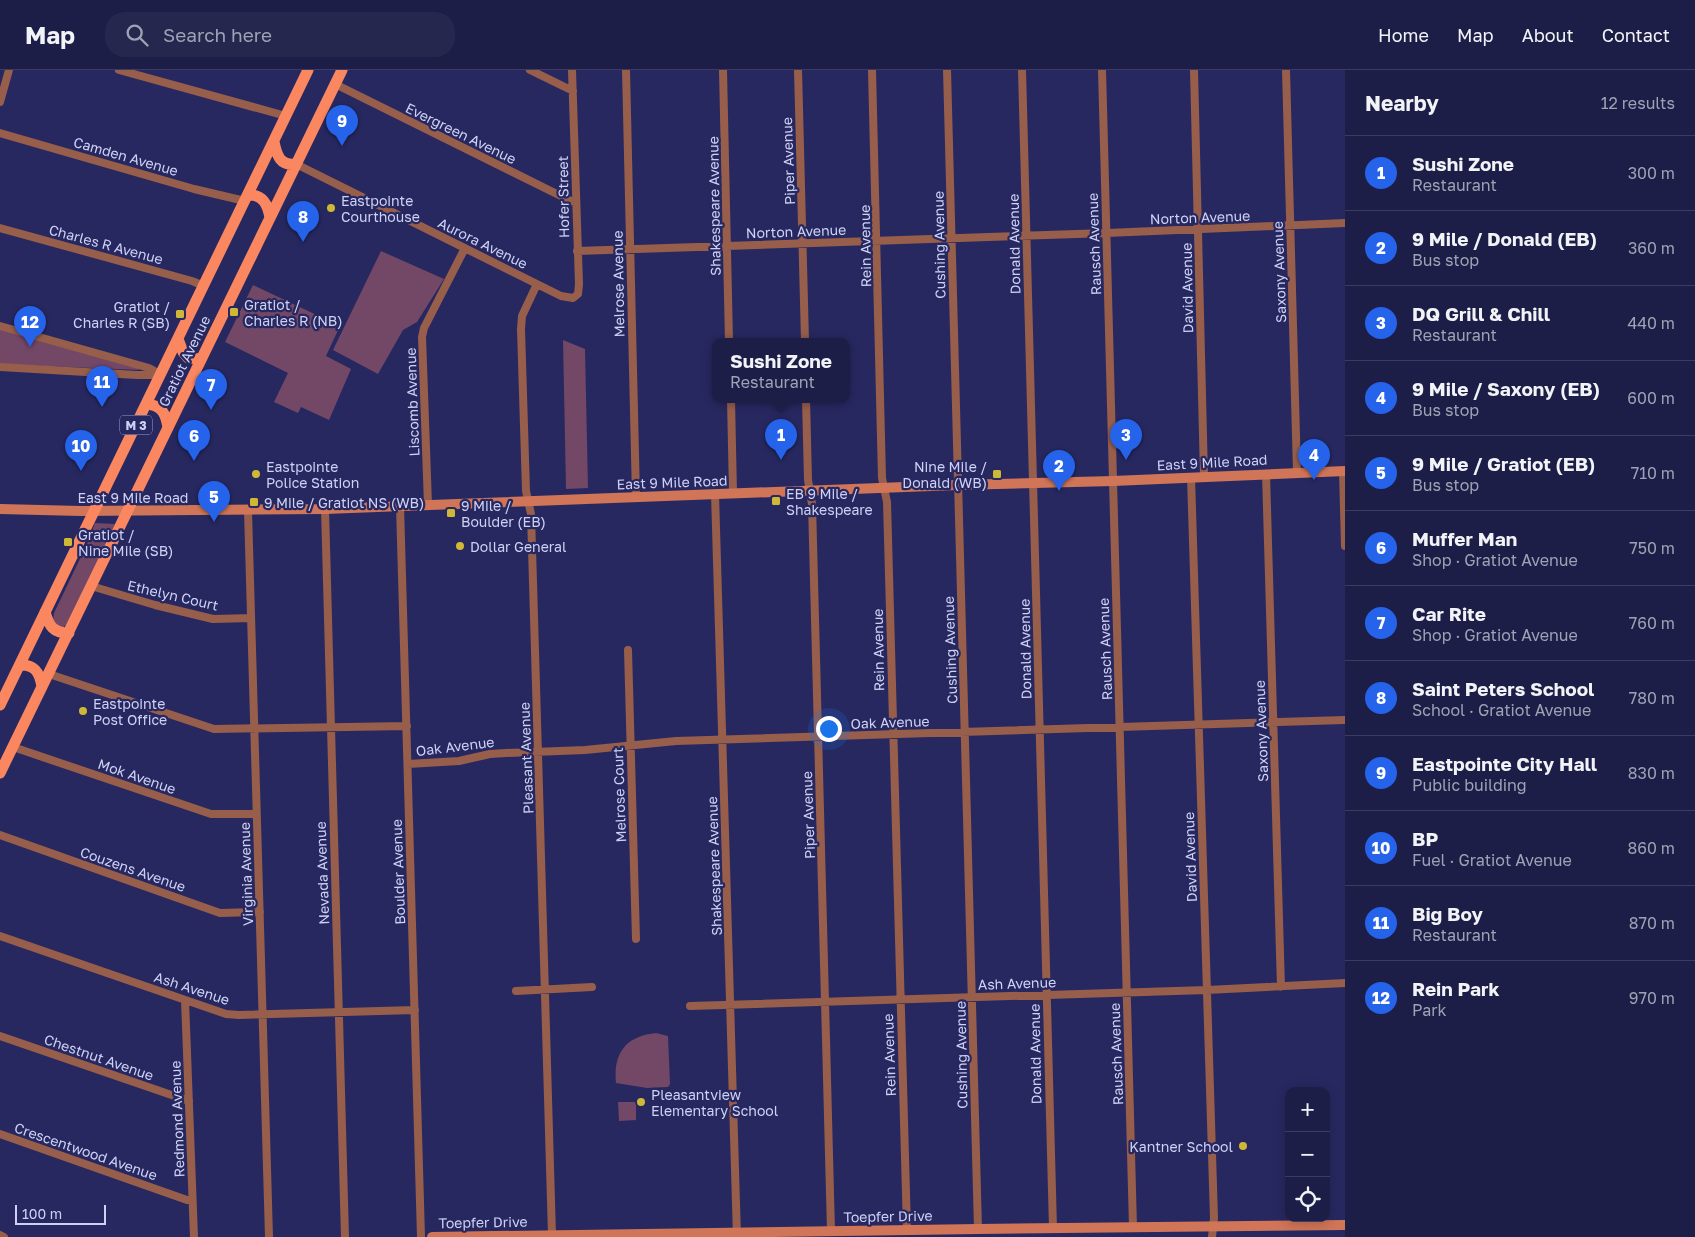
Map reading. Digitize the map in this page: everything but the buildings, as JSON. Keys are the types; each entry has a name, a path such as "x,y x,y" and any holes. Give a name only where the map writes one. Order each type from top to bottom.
{"main road":[{"name":"Gratiot Avenue","path":"0,773 342,70"},
{"name":"Gratiot Avenue","path":"0,705 274,142 305,71"},
{"path":"274,142 281,162 288,165 296,164"},
{"path":"246,198 256,195 263,199 270,218"},
{"path":"178,339 183,352 188,358 201,359"},
{"path":"146,404 154,405 162,410 168,428"},
{"name":"East 9 Mile Road","path":"0,509 248,511 325,509 1344,471"},
{"path":"45,612 49,624 55,630 58,632 69,632"},
{"path":"20,665 29,665 36,670 41,678 42,687"},
{"name":"Toepfer Drive","path":"432,1237 737,1235 831,1231 978,1229 994,1233 1052,1228 1133,1227 1213,1232 1345,1225"}],"street":[{"path":"0,102 9,70"},
{"path":"119,70 286,116"},
{"path":"530,70 573,91"},
{"name":"Hofer Street","path":"551,291 566,298 573,298 578,294 579,284 572,70"},
{"name":"Melrose Avenue","path":"626,70 636,497"},
{"name":"Shakespeare Avenue","path":"723,70 729,338"},
{"name":"Piper Avenue","path":"798,70 805,338"},
{"name":"Rein Avenue","path":"872,70 882,478 887,502 907,1230"},
{"name":"Cushing Avenue","path":"948,70 978,1229"},
{"name":"Donald Avenue","path":"1022,70 1052,1228"},
{"name":"Rausch Avenue","path":"1102,70 1133,1227"},
{"name":"David Avenue","path":"1194,70 1204,476"},
{"name":"Saxony Avenue","path":"1286,70 1297,472"},
{"name":"Evergreen Avenue","path":"335,84 571,202 576,202"},
{"name":"Camden Avenue","path":"0,133 194,189 246,198"},
{"name":"Aurora Avenue","path":"296,164 551,291"},
{"name":"Norton Avenue","path":"577,251 1345,223"},
{"name":"Charles R Avenue","path":"0,228 192,281 204,286"},
{"name":"Liscomb Avenue","path":"428,505 422,337 424,328 464,248"},
{"name":"Pleasant Avenue","path":"537,284 521,321 526,492 531,514 552,1235"},
{"path":"0,326 149,368 160,375"},
{"path":"0,367 160,375"},
{"path":"731,403 733,493"},
{"name":"Piper Avenue","path":"806,403 808,480 811,490 831,1231"},
{"path":"1344,471 1345,546"},
{"name":"Saxony Avenue","path":"1266,474 1281,987"},
{"name":"David Avenue","path":"1191,477 1213,1232"},
{"name":"Shakespeare Avenue","path":"715,494 737,1235"},
{"name":"Boulder Avenue","path":"400,506 421,1237"},
{"name":"Nevada Avenue","path":"325,509 345,1237"},
{"name":"Virginia Avenue","path":"248,511 269,1237"},
{"name":"Ethelyn Court","path":"91,586 204,618 251,618"},
{"name":"Melrose Court","path":"628,650 636,939"},
{"name":"Oak Avenue","path":"49,674 214,729 407,726"},
{"name":"Oak Avenue","path":"408,764 459,761 490,754 630,746 676,741 1345,720"},
{"name":"Mok Avenue","path":"13,747 210,814 256,814"},
{"name":"Couzens Avenue","path":"0,835 220,913 260,912"},
{"name":"Ash Avenue","path":"0,936 226,1014 415,1010"},
{"name":"Ash Avenue","path":"690,1006 1207,990 1345,983"},
{"path":"516,991 592,987"},
{"name":"Redmond Avenue","path":"186,1000 194,1237"},
{"name":"Chestnut Avenue","path":"0,1036 189,1101"},
{"name":"Crescentwood Avenue","path":"0,1134 192,1200"},
{"path":"0,1235 4,1237"}],"shaded area":[{"path":"381,251 444,279 417,322 403,330 378,374 333,350"},
{"path":"253,285 340,326 326,356 351,369 329,420 301,407 298,413 274,402 288,373 225,342"},
{"path":"0,330 137,368 139,370 0,364"},
{"path":"563,340 585,349 588,488 566,489"},
{"path":"95,523 115,524 66,625 62,628 53,621 54,613 88,542"},
{"path":"656,1033 668,1036 670,1084 668,1087 647,1088 616,1083 617,1063 619,1055 624,1048 629,1042 637,1038"},
{"path":"618,1102 636,1102 636,1120 619,1121"}],"place":[{"name":"Eastpointe City Hall","path":"342,146"},
{"name":"Eastpointe Courthouse","path":"331,208"},
{"name":"Saint Peters School","path":"303,242"},
{"name":"Gratiot / Charles R (NB)","path":"234,312"},
{"name":"Gratiot / Charles R (SB)","path":"180,314"},
{"name":"Rein Park","path":"30,347"},
{"name":"Big Boy","path":"102,407"},
{"name":"Car Rite","path":"211,410"},
{"name":"Sushi Zone","path":"781,460"},
{"name":"DQ Grill & Chill","path":"1126,460"},
{"name":"Muffer Man","path":"194,461"},
{"name":"BP","path":"81,471"},
{"name":"Eastpointe Police Station","path":"256,474"},
{"name":"Nine Mile / Donald (WB)","path":"997,474"},
{"name":"9 Mile / Saxony (EB)","path":"1314,480"},
{"name":"9 Mile / Donald (EB)","path":"1059,491"},
{"name":"EB 9 Mile / Shakespeare","path":"776,501"},
{"name":"9 Mile / Gratiot NS (WB)","path":"254,502"},
{"name":"9 Mile / Boulder (EB)","path":"451,513"},
{"name":"9 Mile / Gratiot (EB)","path":"214,522"},
{"name":"Gratiot / Nine Mile (SB)","path":"68,542"},
{"name":"Dollar General","path":"460,546"},
{"name":"Eastpointe Post Office","path":"83,711"},
{"name":"Pleasantview Elementary School","path":"641,1102"},
{"name":"Kantner School","path":"1243,1146"}]}
